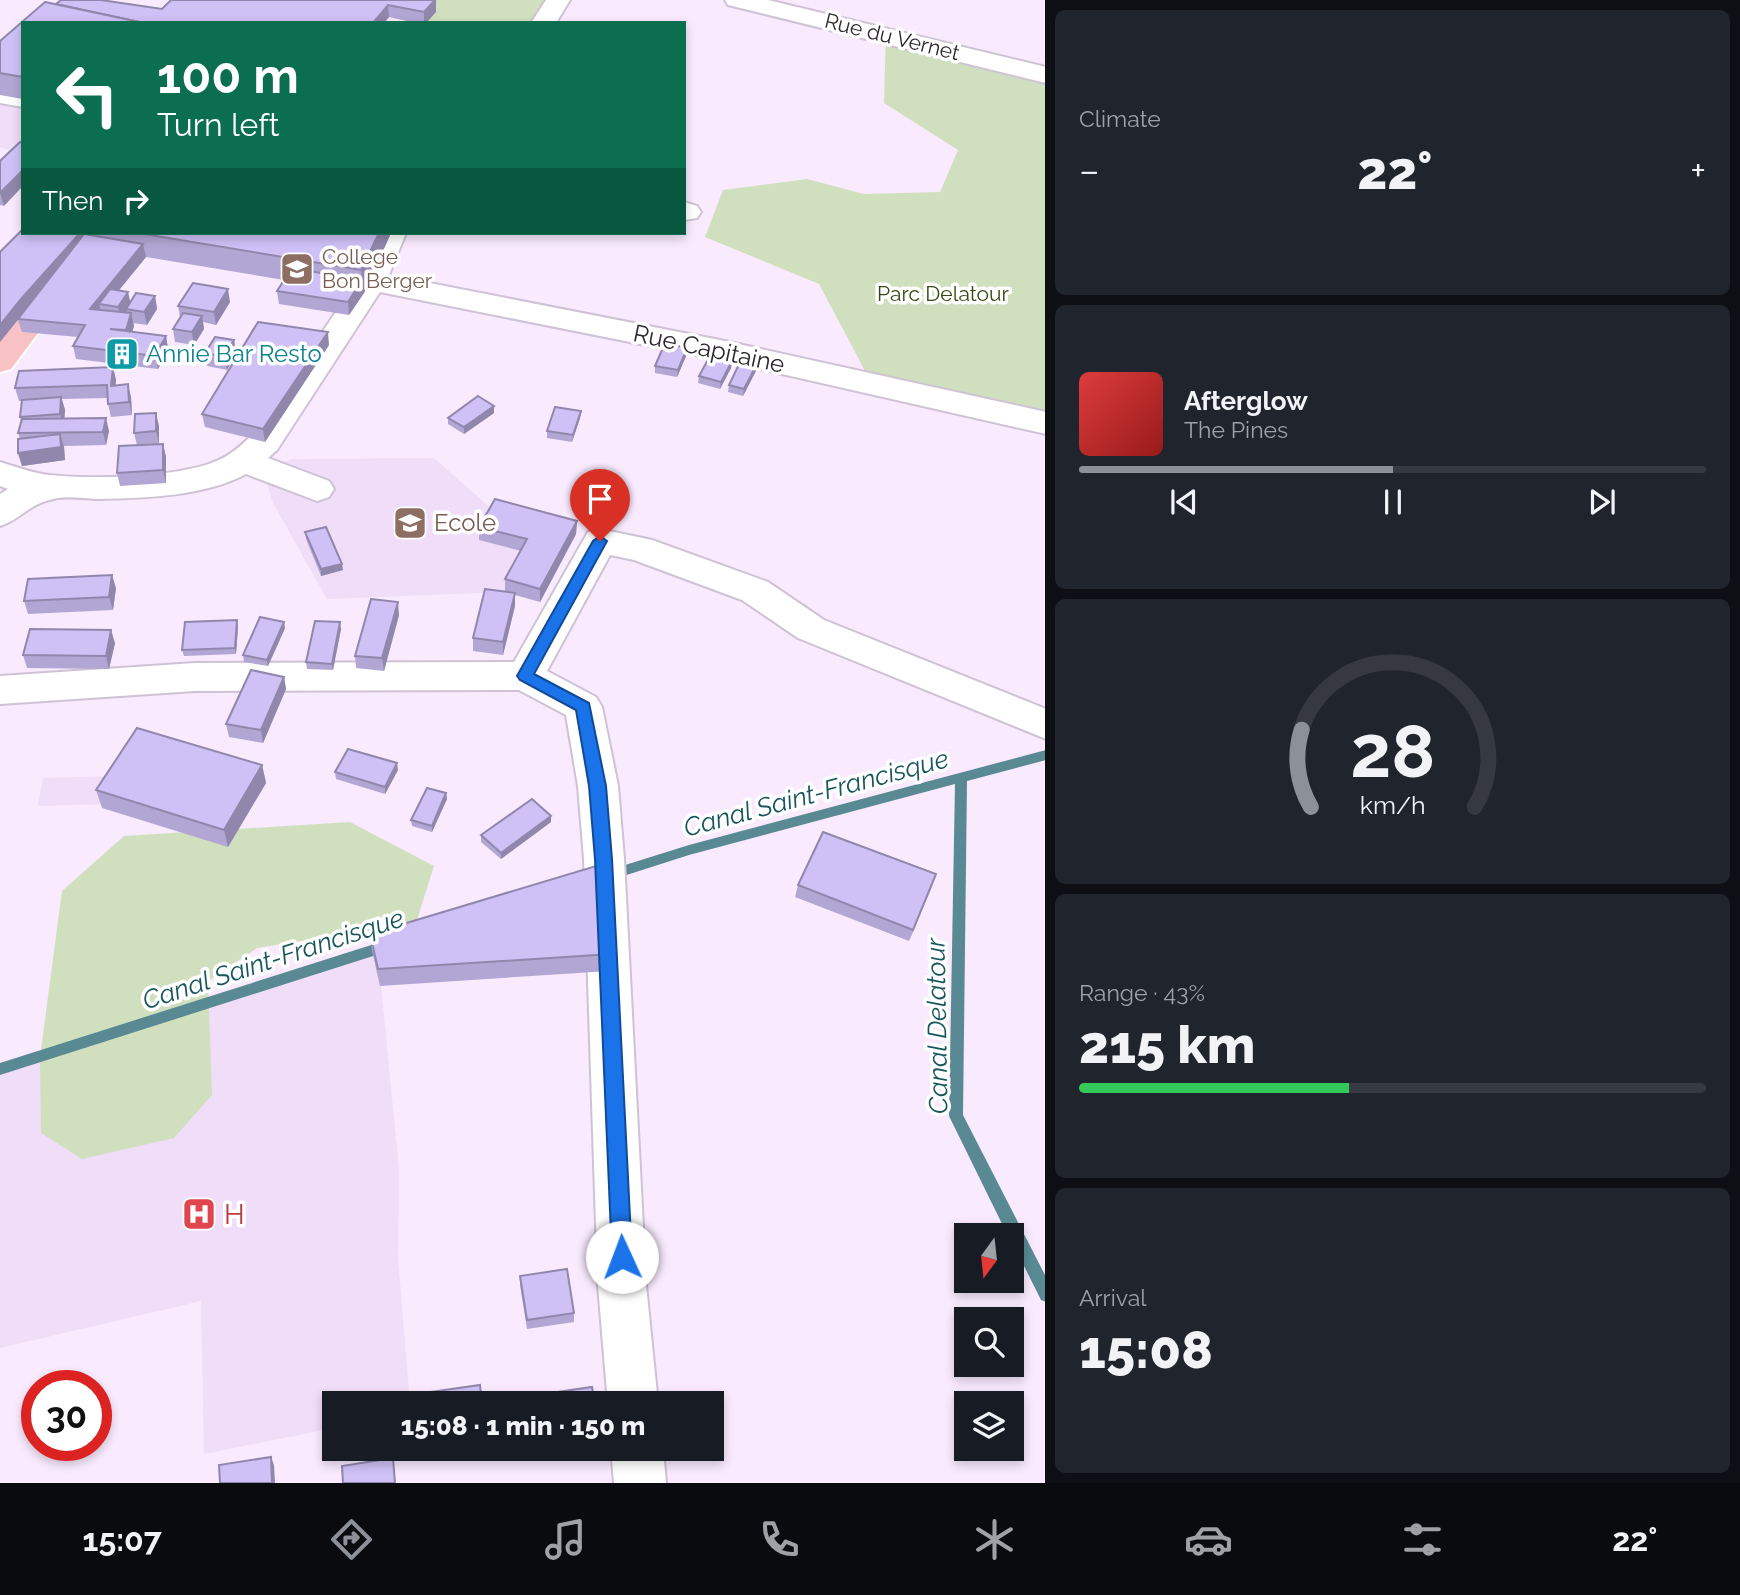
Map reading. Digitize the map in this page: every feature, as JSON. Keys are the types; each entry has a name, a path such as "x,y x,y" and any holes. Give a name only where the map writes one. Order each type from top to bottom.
{"main road":[{"path":"0,342 92,240"},
{"path":"0,362 92,240"}],"street":[{"path":"544,21 558,0"},
{"name":"Rue du Vernet","path":"737,0 1045,75"},
{"path":"0,95 21,99"},
{"path":"0,473 27,483 66,486 170,482 217,474 243,461 265,442 372,281 390,235"},
{"name":"Rue Capitaine","path":"372,281 725,351 1045,423"},
{"path":"243,461 317,489"},
{"path":"0,514 10,503 24,495 66,486"},
{"path":"525,676 600,541 640,549 755,591 811,629 1045,724"},
{"path":"0,690 195,677 525,676 583,707 598,786 604,859 622,1285 632,1391"},
{"path":"638,1461 640,1483"}],"shaded area":[{"path":"0,95 21,99 21,154 0,147"},
{"name":"Ecole","path":"434,458 495,512 576,534 540,602 505,592 327,599 273,503 266,480 279,464 293,459"},
{"path":"115,776 111,804 38,806 43,778"},
{"name":"H","path":"377,944 399,1170 398,1258 409,1391 322,1391 322,1430 204,1454 201,1301 0,1348 0,1069"}],"green space":[{"path":"411,0 558,0 544,21 425,21"},
{"name":"Parc Delatour","path":"886,31 1045,72 1045,423 872,384 819,284 705,237 723,190 807,179 864,194 940,192 958,150 884,103"},
{"path":"350,822 434,866 416,923 257,948 208,981 212,1095 174,1138 82,1159 41,1133 40,1057 62,891 124,836"}],"building":[{"path":"61,0 101,0 162,9 171,0 435,0 424,12 388,5 375,21 135,21 56,4"},
{"path":"45,2 135,21 23,21"},
{"path":"21,23 21,77 0,73 0,41"},
{"path":"21,142 21,172 0,193 0,161"},
{"path":"21,231 21,235 78,235 0,325 0,252"},
{"path":"83,235 90,235 143,244 90,309 131,313 126,330 110,329 166,336 155,356 73,346 85,325 18,319"},
{"path":"150,235 378,235 361,270"},
{"path":"292,268 362,280 348,302 277,291"},
{"path":"193,283 228,289 214,312 178,306"},
{"path":"110,289 128,292 118,307 99,304"},
{"path":"136,293 155,296 144,312 126,309"},
{"path":"183,313 202,316 192,332 173,329"},
{"path":"258,322 328,332 263,429 202,414"},
{"path":"215,337 234,340 224,357 205,353"},
{"path":"665,343 687,348 678,370 655,366"},
{"path":"710,356 732,361 721,382 699,376"},
{"path":"743,356 759,360 744,389 729,385"},
{"path":"113,367 111,386 128,384 129,402 108,404 107,385 15,388 19,371"},
{"path":"478,396 494,406 464,427 448,418"},
{"path":"61,397 60,414 20,417 22,400"},
{"path":"555,407 581,411 573,435 547,431"},
{"path":"156,413 156,431 134,433 135,414"},
{"path":"106,418 103,432 18,433 22,419"},
{"path":"60,434 61,447 18,453 18,439"},
{"path":"163,444 163,470 117,473 119,446"},
{"path":"495,499 577,521 540,589 505,579 527,539 479,527"},
{"path":"326,527 342,564 321,569 305,532"},
{"path":"112,575 109,597 24,601 28,579"},
{"path":"485,589 515,593 503,642 473,638"},
{"path":"371,599 398,602 382,658 355,656"},
{"path":"260,617 284,622 267,660 243,655"},
{"path":"237,620 235,648 182,650 185,622"},
{"path":"315,621 340,622 332,664 306,662"},
{"path":"30,629 111,630 106,656 23,655"},
{"path":"251,670 284,677 261,730 226,724"},
{"path":"137,728 262,765 224,830 96,790"},
{"path":"348,749 397,763 385,787 335,772"},
{"path":"427,788 446,793 432,826 411,820"},
{"path":"532,799 551,816 501,853 481,835"},
{"path":"823,832 936,874 913,930 798,885"},
{"path":"606,863 611,954 378,969 370,934"},
{"path":"567,1269 574,1313 527,1320 520,1276"},
{"path":"480,1385 481,1391 437,1391"},
{"path":"592,1387 593,1391 564,1391"},
{"path":"271,1457 272,1483 220,1483 219,1465"},
{"path":"393,1461 395,1483 343,1483 342,1466"}],"waterway":[{"name":"Canal Saint-Francisque","path":"611,875 689,850 1045,755"},
{"name":"Canal Delatour","path":"961,778 956,1116 1045,1293"},
{"name":"Canal Saint-Francisque","path":"0,1069 387,946"}],"place":[{"name":"College Bon Berger","path":"297,269"},
{"name":"Annie Bar Resto","path":"122,354"},
{"name":"Ecole","path":"410,523"},
{"name":"H","path":"199,1214"}],"route":[{"path":"600,541 525,676 583,707 598,786 604,859 622,1257"}]}
